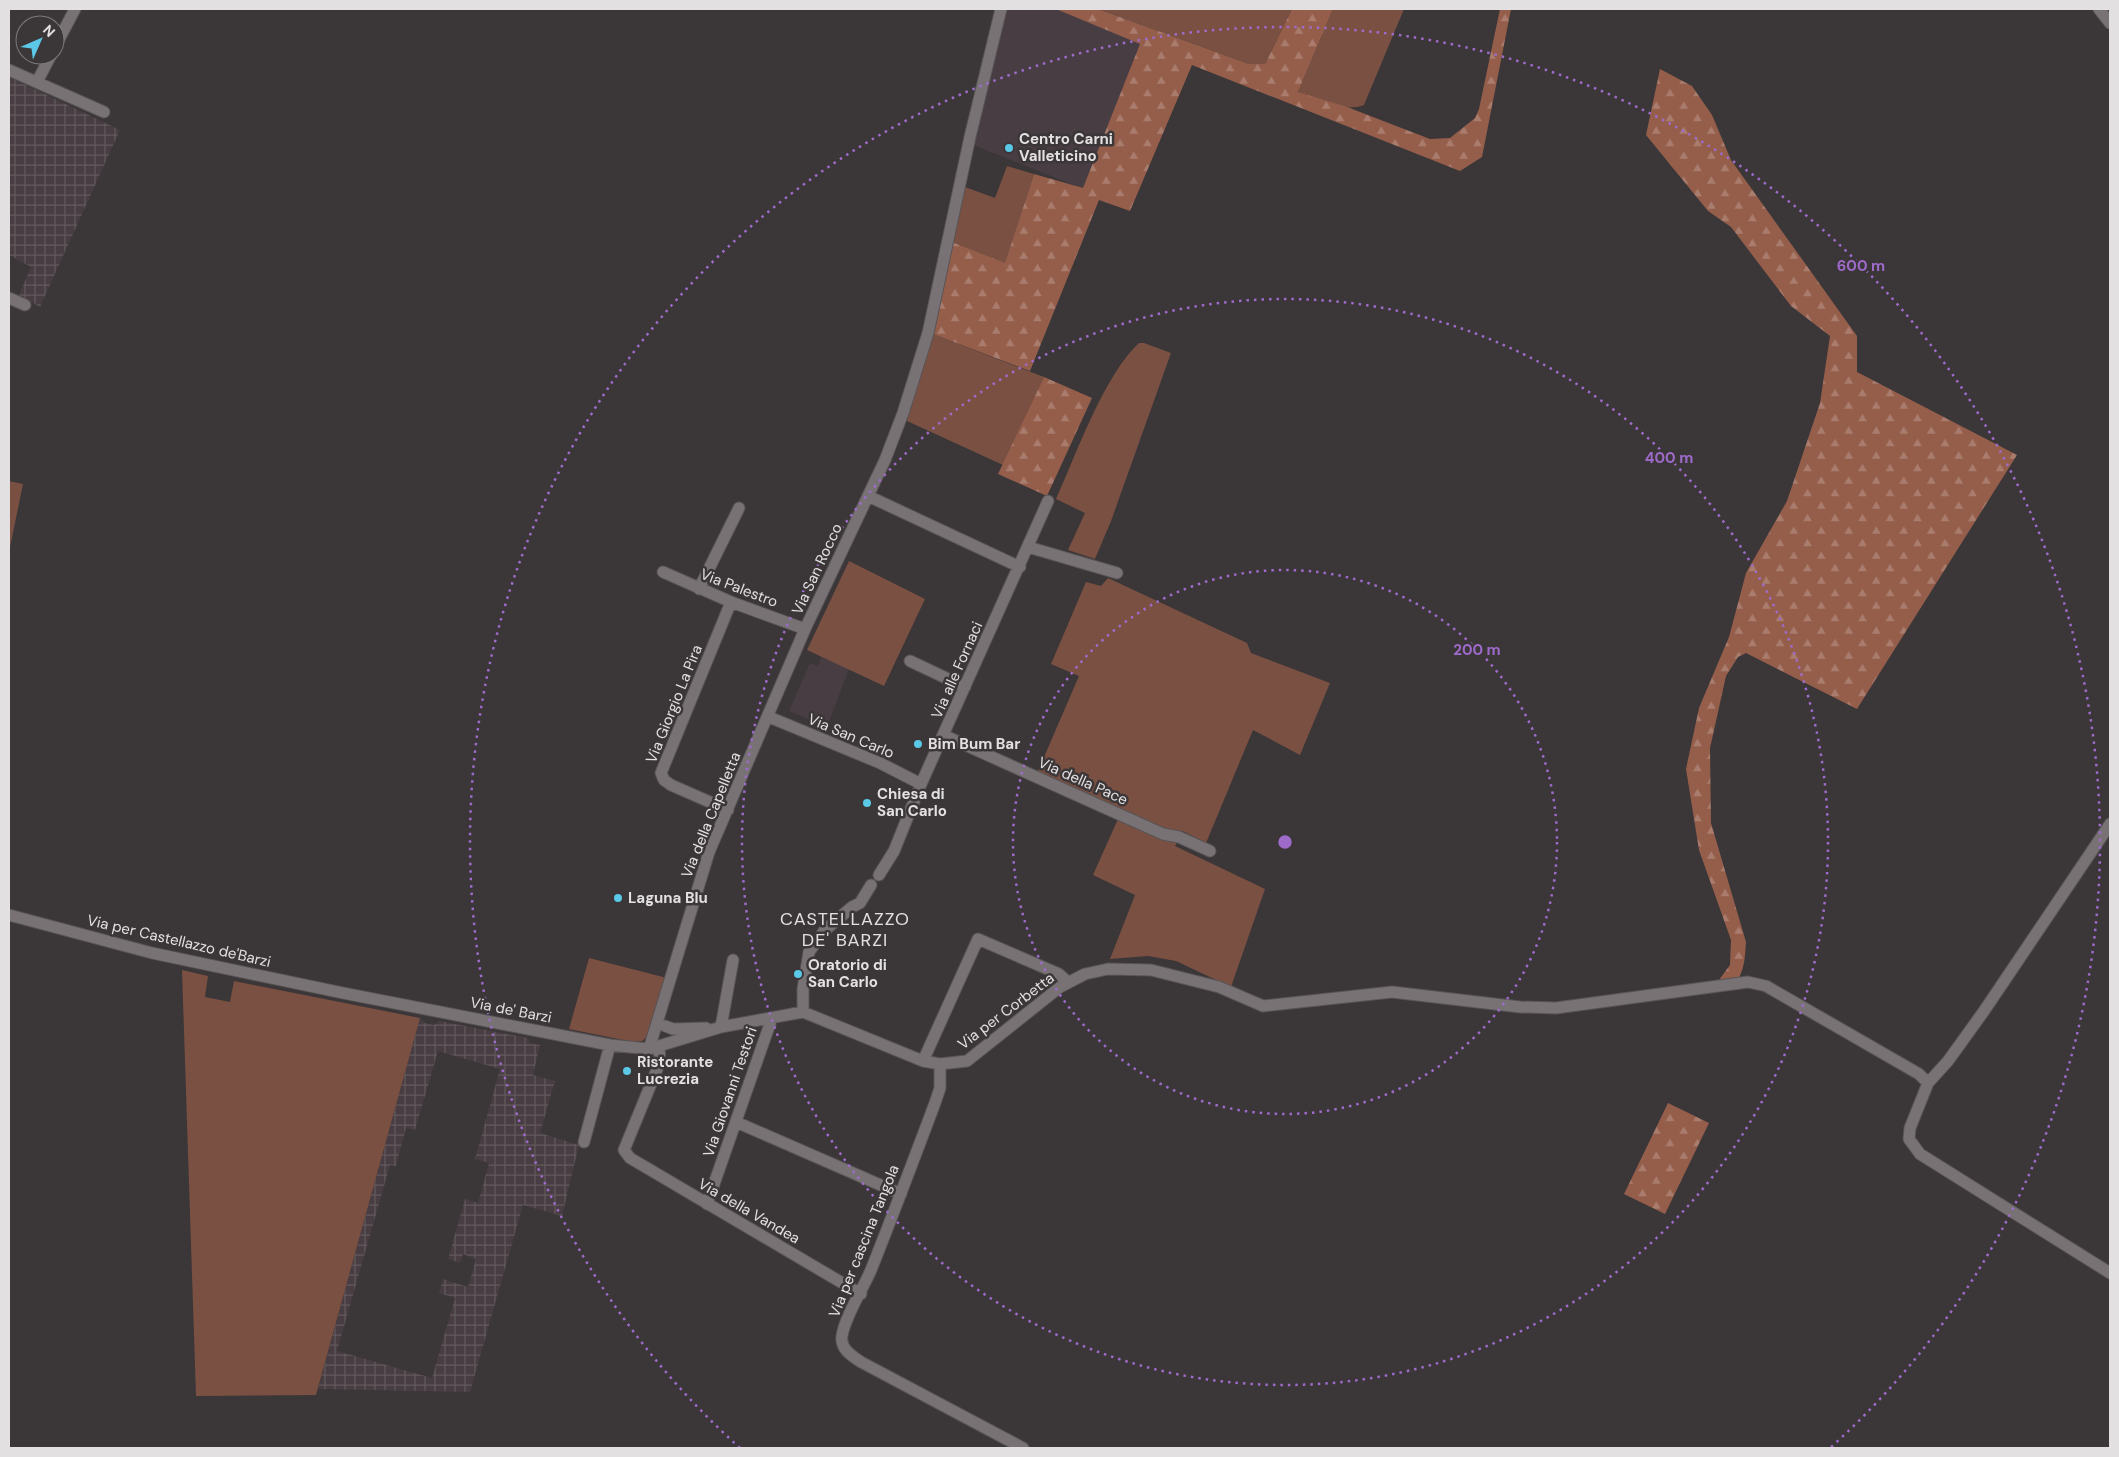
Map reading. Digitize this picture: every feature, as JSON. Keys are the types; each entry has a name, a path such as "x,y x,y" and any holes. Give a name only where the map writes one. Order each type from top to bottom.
{"street":[{"path":"65,29 76,9"},
{"name":"Via San Rocco","path":"768,717 805,629 868,496 894,435 928,333 970,137 1001,9"},
{"path":"2100,9 2110,23"},
{"path":"36,82 45,65"},
{"path":"9,70 104,112"},
{"path":"9,298 25,306"},
{"path":"868,496 1020,567"},
{"name":"Via alle Fornaci","path":"879,874 894,851 921,784 1048,502"},
{"path":"699,589 739,508"},
{"path":"1028,548 1117,574"},
{"name":"Via Palestro","path":"663,572 731,602 805,629"},
{"name":"Via Giorgio La Pira","path":"728,810 671,785 664,780 661,773 731,602"},
{"path":"910,662 966,687"},
{"name":"Via della Capelletta","path":"624,1150 660,1062 654,1048 660,1012 709,852 768,717"},
{"name":"Via San Carlo","path":"768,717 880,763 921,784"},
{"name":"Via della Pace","path":"943,736 1163,834 1179,837 1210,851"},
{"path":"2110,824 1984,1011 1944,1067 1928,1083 1910,1128 1909,1139 1920,1154 2110,1273"},
{"path":"665,1026 674,1030 721,1027 803,1012 803,989 809,952 824,932 852,907 860,903 871,885"},
{"name":"Via per Castellazzo de'Barzi","path":"9,915 152,953 343,993"},
{"path":"923,1061 978,939 1059,974 1068,982"},
{"path":"721,1027 733,960"},
{"name":"Via per Corbetta","path":"803,1012 923,1061 940,1064 967,1061 1068,982 1085,974 1108,969 1151,970 1219,987 1263,1006 1392,992 1520,1007 1556,1008 1748,982 1766,986 1919,1074 1928,1083"},
{"name":"Via de' Barzi","path":"343,993 610,1045 654,1048 721,1027"},
{"path":"654,1048 665,1026 660,1012"},
{"name":"Via Giovanni Testori","path":"708,1204 772,1018"},
{"path":"584,1142 610,1045"},
{"name":"Via per cascina Tangola","path":"940,1064 940,1088 901,1194 842,1337 847,1352 861,1362 1023,1448"},
{"path":"736,1122 901,1194"},
{"name":"Via della Vandea","path":"624,1150 630,1158 861,1294"}],"shaded area":[{"path":"1006,9 1056,9 1141,43 1083,189 971,144"},
{"path":"1098,9 1292,9 1265,64 1249,64"},
{"path":"1333,9 1404,9 1364,105 1339,107 1298,92"},
{"path":"9,77 120,130 40,307 19,295 31,267 9,255"},
{"path":"1007,166 1034,174 1005,264 952,242 965,187 995,198"},
{"path":"930,333 1044,377 1003,465 907,421"},
{"path":"1139,343 1171,353 1111,521 1095,559 1068,550 1085,513 1056,499 1103,395 1126,357"},
{"path":"9,481 23,484 9,552"},
{"path":"849,561 925,599 884,686 807,650"},
{"path":"1108,578 1247,643 1251,653 1330,683 1300,755 1253,730 1206,843 1183,831 1175,846 1265,889 1231,987 1176,961 1148,956 1110,959 1135,895 1093,875 1122,810 1038,771 1079,676 1051,664 1086,582 1101,586"},
{"path":"822,656 849,669 827,727 789,711 810,663 818,666"},
{"path":"589,958 667,978 648,1036 642,1041 633,1042 569,1029"},
{"path":"182,970 208,976 205,997 230,1002 234,981 420,1018 316,1395 196,1396"},
{"path":"420,1018 425,1023 434,1025 439,1021 528,1038 530,1043 540,1045 533,1075 555,1081 540,1133 579,1145 562,1216 523,1205 470,1392 318,1389","holes":["438,1051 500,1069 475,1159 489,1163 478,1203 465,1199 448,1259 460,1263 463,1254 476,1259 468,1287 443,1279 439,1293 455,1298 432,1378 337,1351 390,1165 396,1166 406,1128 415,1130"]}],"green space":[{"path":"1056,9 1098,9 1249,64 1265,64 1292,9 1333,9 1298,92 1347,107 1430,139 1450,138 1475,118 1479,109 1500,9 1511,9 1482,157 1460,171 1192,65 1130,211 1099,200 1030,371 930,333 952,242 1005,263 1034,174 1083,188 1140,44"},
{"path":"1660,69 1692,86 1712,115 1731,160 1857,336 1857,372 2017,455 1857,709 1746,653 1738,657 1726,676 1710,748 1711,823 1746,942 1744,965 1739,978 1719,980 1730,965 1731,940 1699,850 1686,769 1699,708 1729,637 1746,573 1787,501 1820,403 1830,336 1791,306 1731,227 1708,211 1646,135"},
{"path":"1044,377 1092,398 1047,496 998,474"},
{"path":"1668,1103 1709,1123 1665,1214 1624,1194"}],"place":[{"name":"Centro Carni Valleticino","path":"1009,148"},
{"name":"Bim Bum Bar","path":"918,744"},
{"name":"Chiesa di San Carlo","path":"867,803"},
{"name":"Laguna Blu","path":"618,898"},
{"name":"Oratorio di San Carlo","path":"798,974"},
{"name":"Ristorante Lucrezia","path":"627,1071"}],"district":[{"name":"CASTELLAZZO DE' BARZI","path":"845,930"}]}
